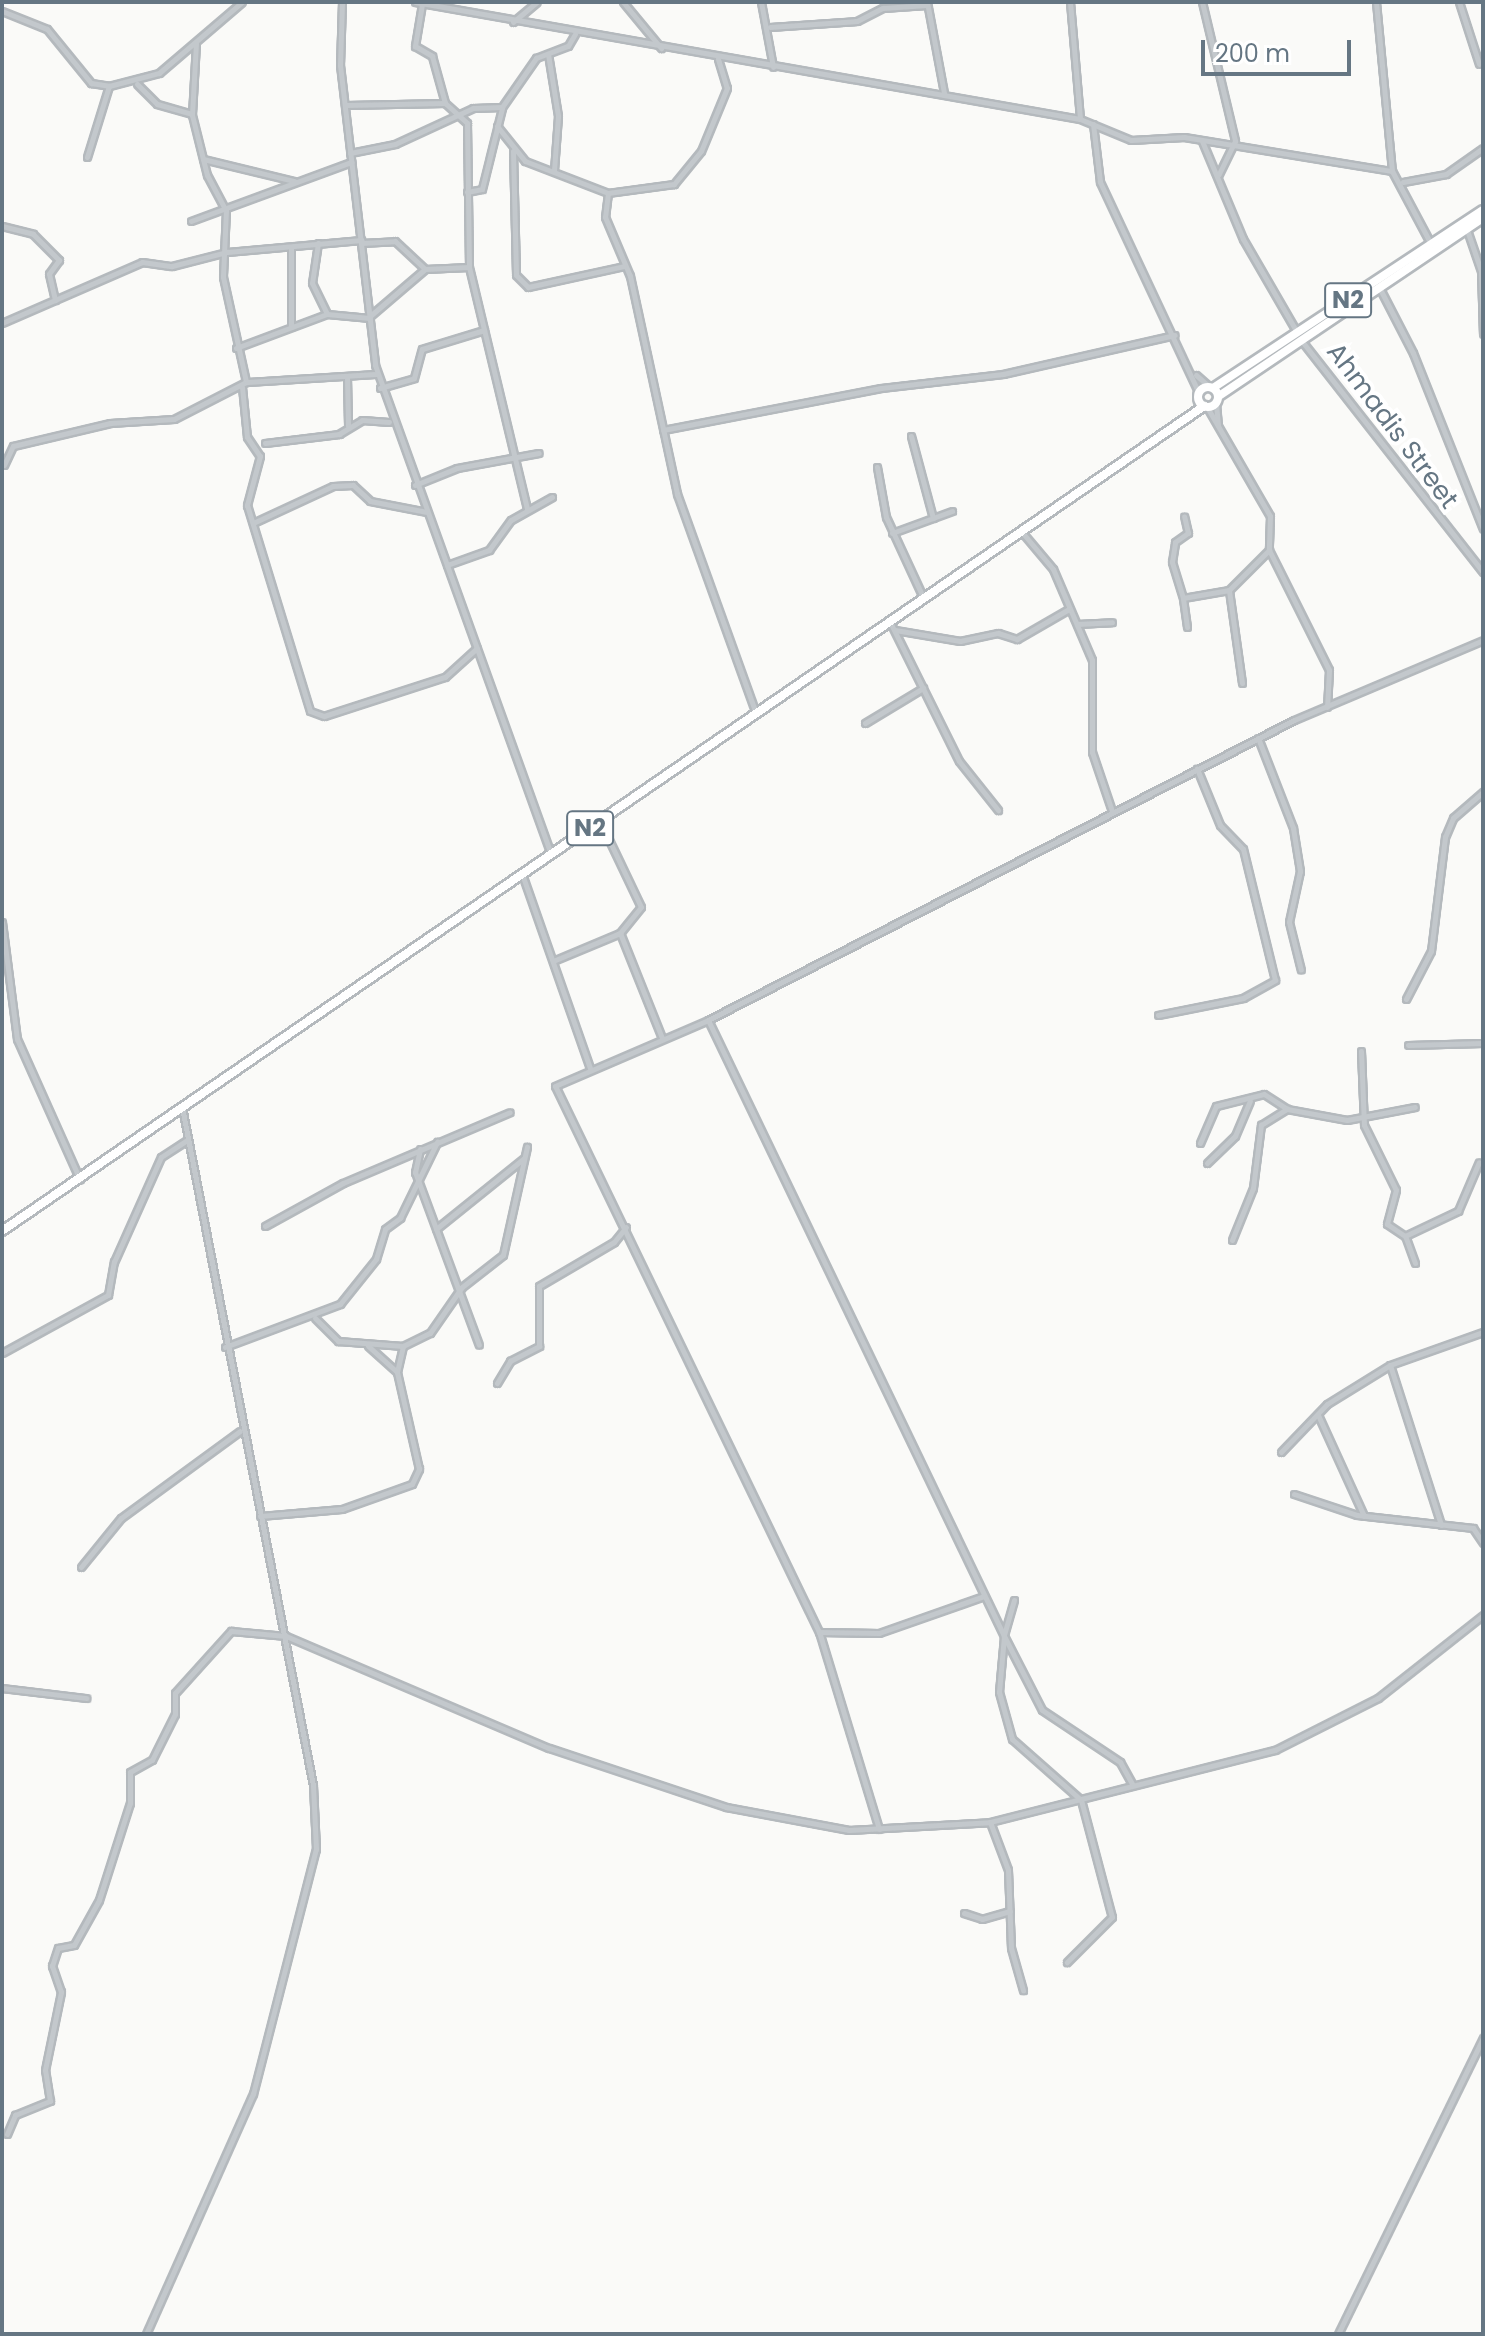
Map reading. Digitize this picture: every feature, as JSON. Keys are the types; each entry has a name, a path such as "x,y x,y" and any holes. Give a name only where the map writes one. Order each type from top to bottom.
{"highway":[{"name":"N2","path":"1218,400 1300,337 1483,210"},
{"name":"N2","path":"1212,387 1380,289 1483,218"},
{"path":"1212,387 1218,400 1206,407 1199,395 1212,387"},
{"name":"N2","path":"1177,421 1199,395"},
{"name":"N2","path":"2,1231 80,1181 182,1107 756,714 892,626 923,597 1177,421 1206,407"}],"street":[{"path":"2,11 47,29 91,83 109,86 137,84 196,43 242,2"},
{"path":"342,2 350,153 380,388 389,422 428,512 551,855"},
{"path":"513,22 537,2"},
{"path":"623,2 661,48"},
{"path":"761,2 770,27 773,67"},
{"path":"1070,2 1080,119"},
{"path":"1202,2 1234,145 1218,175"},
{"path":"1376,2 1392,171"},
{"path":"1459,2 1479,64"},
{"path":"527,509 512,460 469,267 467,123 445,103 432,56 415,46 419,3 575,34 1080,119 1146,143 1202,141 1392,171 1403,182 1431,244"},
{"path":"770,27 857,21 883,8 902,12 927,3 945,94"},
{"path":"467,192 482,189 502,107 536,58 548,54 575,34"},
{"path":"196,43 192,115 203,159 226,210 227,252 223,277 244,384 247,437 260,456 247,487 253,523 315,715 445,677 477,648"},
{"path":"548,54 558,116 554,171"},
{"path":"513,151 608,193 674,184 701,151 727,88 718,59"},
{"path":"137,84 157,104 192,115"},
{"path":"87,157 109,86"},
{"path":"346,105 445,103"},
{"path":"350,153 395,144 458,115 502,107"},
{"path":"1093,124 1100,182 1195,375 1199,395"},
{"path":"497,126 513,151 516,275 528,287 624,266"},
{"name":"Ahmadis Street","path":"1202,141 1243,239 1300,337 1483,572"},
{"path":"1403,182 1446,174 1483,148"},
{"path":"203,159 299,181"},
{"path":"191,221 351,162"},
{"path":"608,193 605,217 624,266 697,556 756,714"},
{"path":"2,226 33,234 59,260 49,274 55,300"},
{"path":"1466,229 1481,271 1483,334"},
{"path":"2,323 142,262 172,266 227,252 318,243 395,241 425,269"},
{"path":"318,243 312,283 327,314"},
{"path":"291,247 291,327"},
{"path":"236,348 327,314 370,317 425,269 469,267"},
{"path":"1380,289 1413,353 1483,529"},
{"path":"380,388 414,378 422,349 484,330"},
{"path":"663,430 833,396 1003,374 1175,335"},
{"path":"4,465 13,446 110,423 174,419 244,384 377,374"},
{"path":"1195,375 1212,387"},
{"path":"347,377 348,426"},
{"path":"1218,400 1218,425"},
{"path":"1206,407 1270,516 1269,550 1329,670 1327,707"},
{"path":"265,443 311,440 348,426 389,422"},
{"path":"911,436 933,518"},
{"path":"415,485 457,468 539,453"},
{"path":"877,467 892,533 923,597"},
{"path":"253,523 333,486 353,485 370,501 428,512"},
{"path":"447,565 489,550 527,509 552,497"},
{"path":"892,533 952,511"},
{"path":"1184,516 1188,533 1175,542 1172,562 1183,598 1187,627"},
{"path":"1021,530 1053,569 1094,671 1092,752 1112,811"},
{"path":"1183,598 1229,590 1257,555 1269,550"},
{"path":"1229,590 1242,683"},
{"path":"892,626 960,641 998,633 1017,639 1069,609"},
{"path":"1077,624 1112,622"},
{"path":"892,626 959,761 998,810"},
{"path":"879,1829 819,1632 626,1227 555,1086 590,1068 708,1020 1258,738 1483,640"},
{"path":"865,723 923,688"},
{"path":"1258,738 1293,828 1300,871 1289,937 1301,970"},
{"path":"1158,1015 1243,998 1275,980 1243,849 1220,825 1197,769"},
{"path":"1406,999 1431,951 1445,837 1453,818 1483,792"},
{"path":"553,961 620,933 641,907 600,821"},
{"path":"522,874 590,1068"},
{"path":"2,922 17,1039 80,1181"},
{"path":"620,933 662,1038"},
{"path":"708,1020 984,1596 1042,1710 1120,1762 1133,1785"},
{"path":"1408,1045 1483,1043"},
{"path":"1361,1051 1364,1116 1396,1190 1387,1224 1405,1236 1415,1263"},
{"path":"1200,1143 1216,1106 1250,1100 1264,1094 1287,1109 1309,1117 1364,1116 1415,1107"},
{"path":"1207,1163 1235,1136 1250,1100"},
{"path":"146,2334 253,2094 316,1849 313,1785 286,1636 241,1430 182,1107"},
{"path":"1232,1240 1253,1188 1261,1125 1287,1109"},
{"path":"265,1226 420,1149 510,1112"},
{"path":"2,1353 108,1295 114,1262 161,1157 187,1140"},
{"path":"225,1347 315,1318 340,1304 376,1259 385,1229 419,1184 437,1142"},
{"path":"315,1318 338,1341 368,1346 403,1346 430,1333 462,1287 503,1255 527,1147"},
{"path":"420,1149 419,1184 462,1287 479,1345"},
{"path":"436,1229 524,1158"},
{"path":"1405,1236 1458,1211 1479,1162"},
{"path":"497,1383 510,1361 539,1346 539,1286 614,1242 626,1227"},
{"path":"1281,1452 1318,1415 1390,1365 1483,1332"},
{"path":"368,1346 397,1372"},
{"path":"260,1516 342,1509 412,1484 419,1469 397,1372 403,1346"},
{"path":"1390,1365 1441,1525"},
{"path":"1318,1415 1364,1516"},
{"path":"81,1567 121,1518 241,1430"},
{"path":"1294,1494 1364,1516 1473,1528 1483,1543"},
{"path":"819,1632 879,1633 984,1596"},
{"path":"1014,1600 1004,1636 999,1692 1012,1739 1081,1800 1112,1917 1067,1962"},
{"path":"7,2134 15,2115 50,2101 45,2070 61,1992 52,1966 58,1948 74,1945 99,1900 130,1803 130,1772 152,1760 175,1714 175,1693 202,1669 211,1646 243,1629 286,1636 448,1709 712,1802 814,1825 879,1829 990,1822 1302,1740 1388,1690 1483,1615"},
{"path":"2,1688 86,1698"},
{"path":"990,1822 1008,1870 1010,1911 1023,1990"},
{"path":"964,1913 982,1919 1010,1911"},
{"path":"1338,2334 1483,2038"}]}
